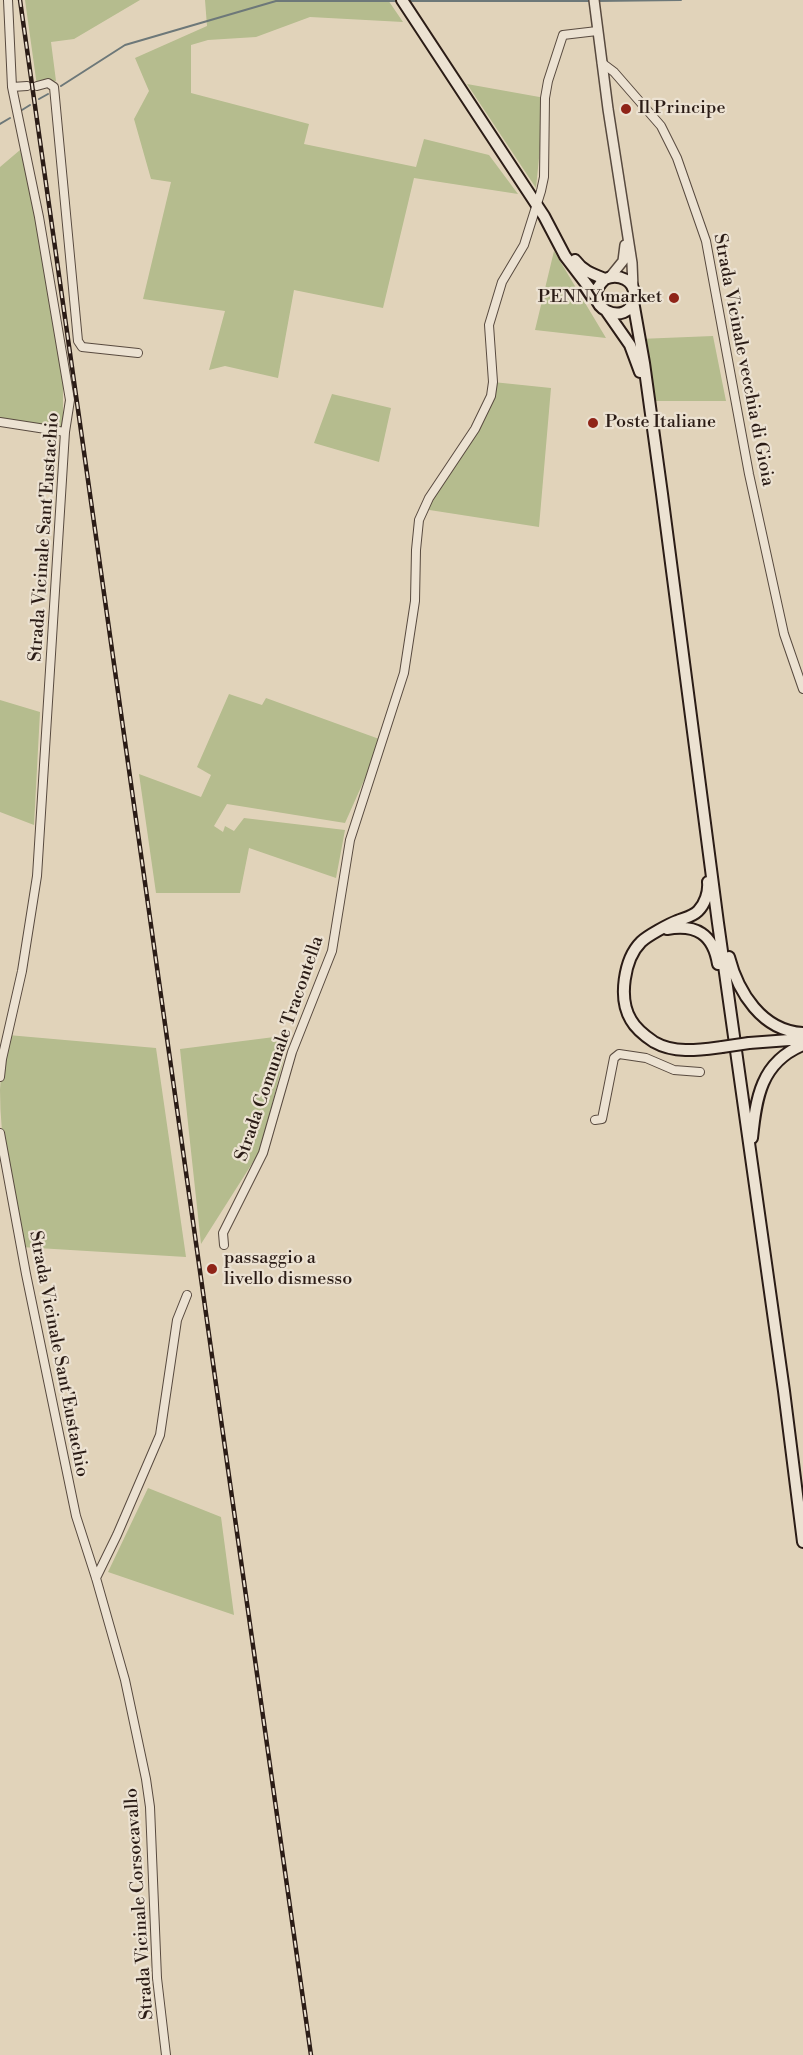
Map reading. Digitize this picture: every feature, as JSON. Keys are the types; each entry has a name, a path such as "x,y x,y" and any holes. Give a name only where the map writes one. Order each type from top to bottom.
{"main road":[{"path":"404,3 536,205 580,267 591,274 608,278 621,277 633,288 803,1542"},
{"path":"544,216 565,256 630,345 642,376 652,424"},
{"path":"597,298 598,288 608,278"},
{"path":"607,312 620,314 626,311 633,301"},
{"path":"708,841 709,888 702,905 689,917 674,921 641,942 632,954 624,998 630,1019 645,1036 669,1048 689,1050 803,1039"},
{"path":"718,923 736,980 747,1000 776,1025 803,1033"},
{"path":"661,930 684,927 694,929 702,933 709,941 716,954 732,1019"},
{"path":"751,1156 757,1099 762,1084 778,1060 803,1045"}],"street":[{"name":"Strada Vicinale Sant'Eustachio","path":"0,1077 22,971 37,876 65,432 70,400 39,217 12,87 8,0"},
{"path":"595,3 597,31 632,262 633,288"},
{"name":"Strada Comunale Tracontella","path":"224,1245 223,1233 263,1153 292,1052 332,951 350,840 404,673 415,602 419,520 429,498 475,429 491,396 493,382 489,325 502,282 524,245 544,177 545,98 548,81 563,35 597,31"},
{"name":"Strada Vicinale vecchia di Gioia","path":"602,63 614,72 661,126 677,158 706,241 749,474 784,634 803,688"},
{"path":"37,86 48,83 54,87 78,341 82,347 138,353"},
{"path":"12,87 27,86"},
{"path":"608,278 623,261 627,231"},
{"path":"0,422 65,432"},
{"path":"595,1120 602,1119 614,1058 619,1054 645,1058 674,1070 700,1072"},
{"name":"Strada Vicinale Sant'Eustachio","path":"0,1133 73,1505 82,1541 96,1578"},
{"path":"96,1578 160,1435 177,1320 187,1295"},
{"name":"Strada Vicinale Corsocavallo","path":"96,1578 125,1680 146,1779 150,1807 157,1978 166,2055"}],"green space":[{"path":"25,0 140,0 74,39 51,42 56,81 37,86"},
{"path":"205,0 388,0 403,22 310,17 256,37 208,40 191,45 191,93 309,124 304,144 416,167 424,139 489,155 518,194 414,178 383,308 294,290 278,378 225,366 209,370 225,311 143,299 171,182 151,179 134,119 149,91 135,58 207,26"},
{"path":"467,84 545,98 536,188"},
{"path":"20,150 32,190 63,382 63,431 0,421 0,167"},
{"path":"554,251 606,338 535,330"},
{"path":"713,336 726,401 653,401 639,339"},
{"path":"493,382 551,388 539,527 423,509 472,434"},
{"path":"332,394 391,408 379,462 314,443"},
{"path":"229,694 262,705 266,698 382,740 345,823 227,804 214,826 223,832 225,826 234,831 244,818 345,830 336,878 249,848 240,893 156,893 139,774 201,797 211,775 197,767"},
{"path":"0,700 40,712 34,825 0,812"},
{"path":"8,1035 156,1048 186,1257 21,1247 7,1169 0,1110 0,1090"},
{"path":"290,1035 260,1151 201,1244 180,1049"},
{"path":"148,1488 221,1517 234,1615 108,1572"}],"waterway":[{"path":"597,1 681,0"},
{"path":"61,86 125,45 276,1 400,1"},
{"path":"408,1 592,1"},
{"path":"39,99 48,94"},
{"path":"22,110 30,105"},
{"path":"0,124 10,118"}],"railway":[{"path":"20,0 311,2055"}],"place":[{"name":"Il Principe","path":"626,109"},
{"name":"PENNY market","path":"674,298"},
{"name":"Poste Italiane","path":"593,423"},
{"name":"passaggio a livello dismesso","path":"212,1269"}]}
